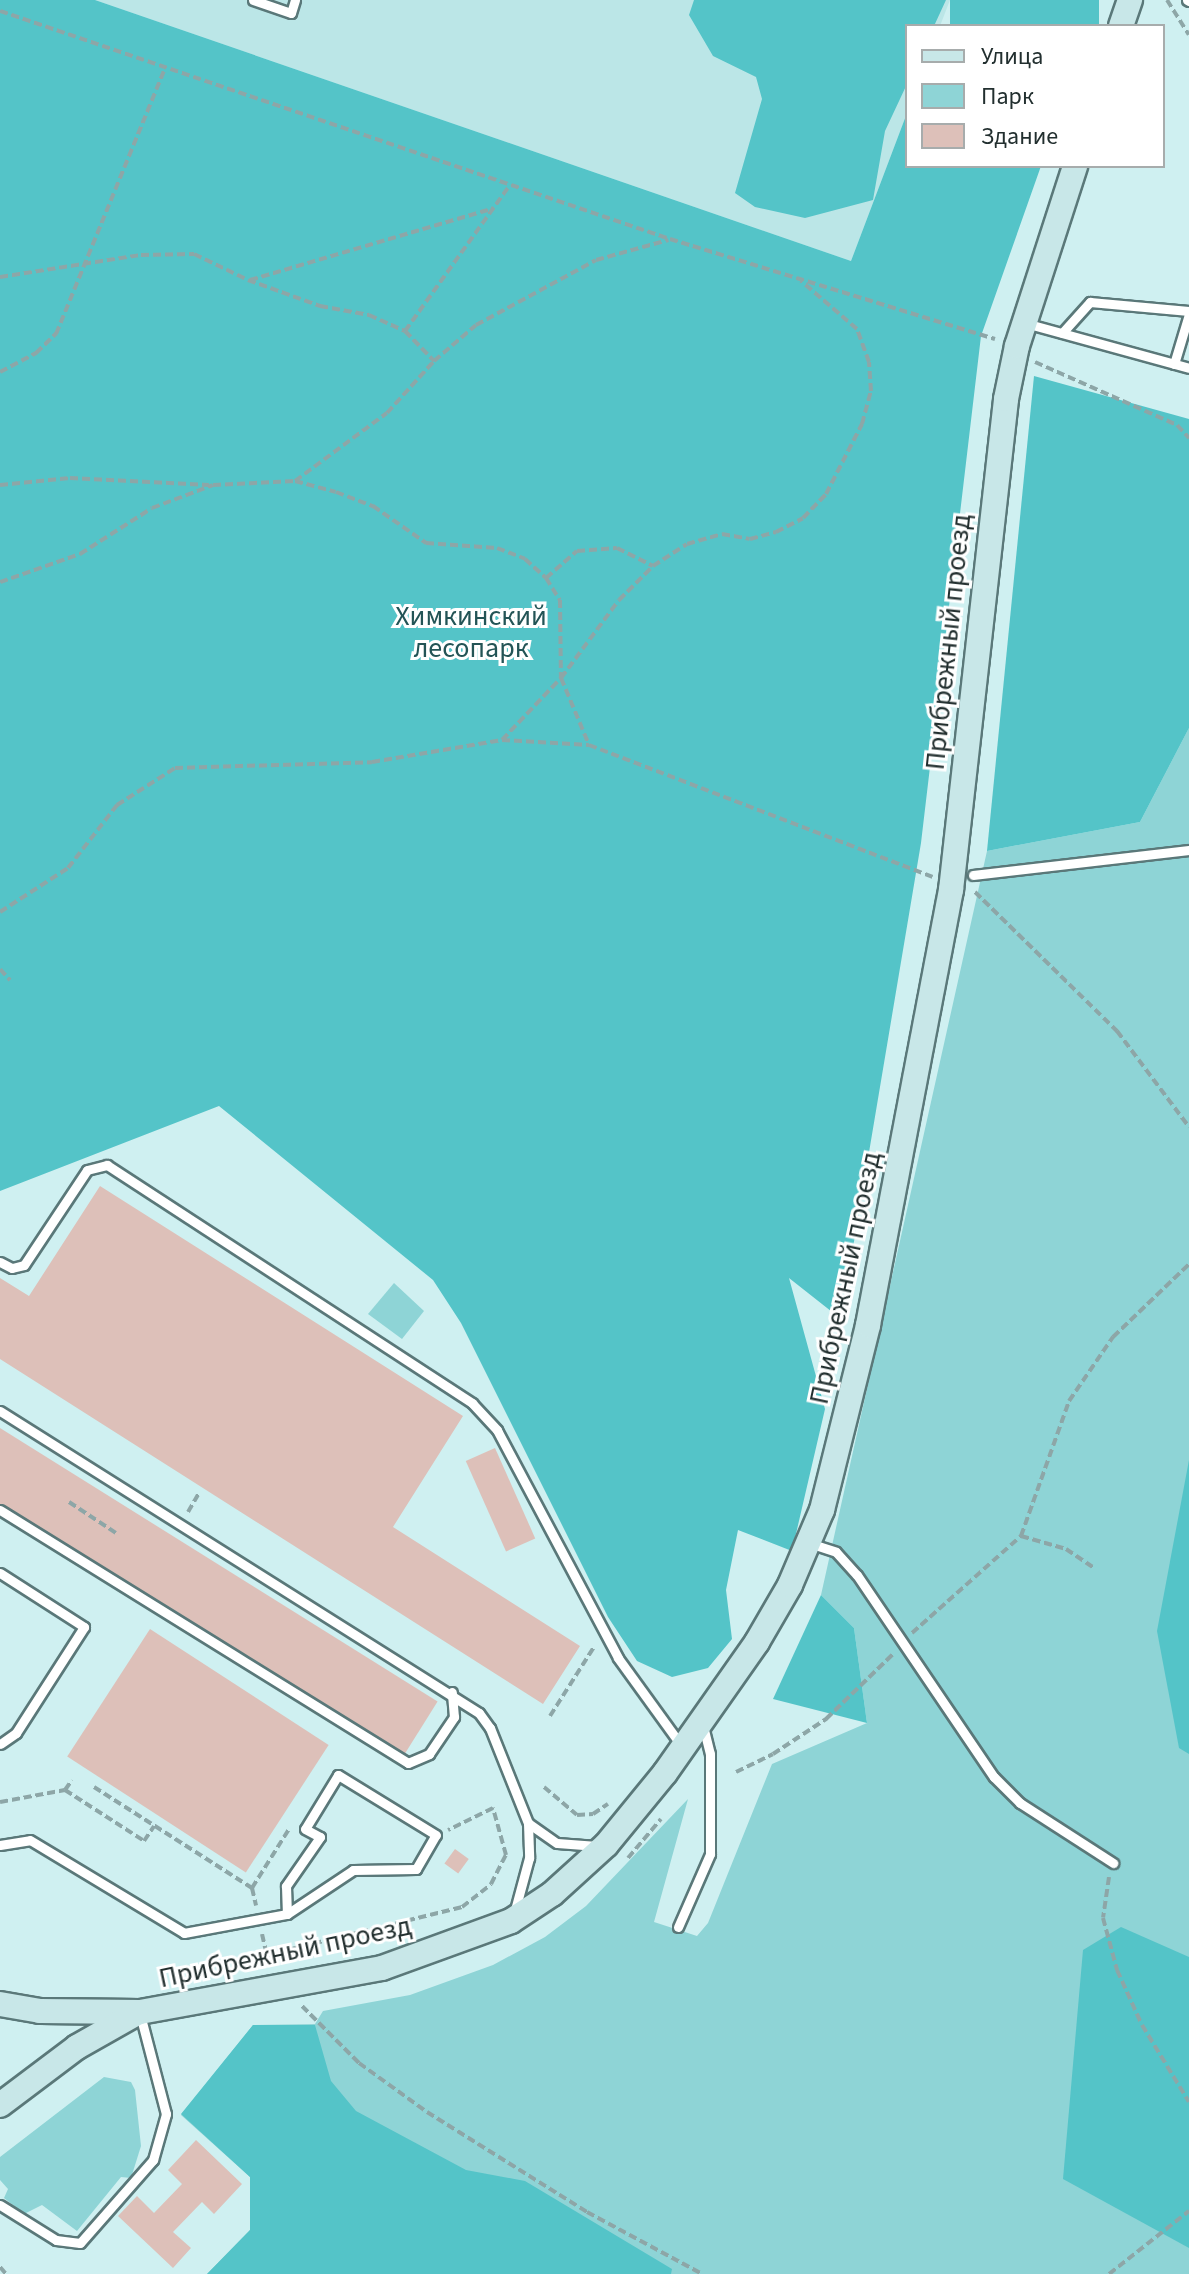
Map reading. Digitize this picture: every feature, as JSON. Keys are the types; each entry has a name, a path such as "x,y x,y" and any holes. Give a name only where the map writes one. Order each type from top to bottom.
{"street":[{"path":"1122,24 1130,0"},
{"name":"Прибрежный проезд","path":"0,2004 40,2011 140,2012 382,1968 511,1921 552,1894 606,1845 703,1722 757,1642 809,1543 868,1325 951,890 1000,444 1025,323 1074,168"},
{"name":"Прибрежный проезд","path":"0,2105 95,2035 140,2012"}],"lane":[{"path":"253,0 291,13 295,0"},
{"path":"1062,333 1090,302 1189,312 1174,364"},
{"path":"1025,323 1189,368"},
{"path":"973,875 1189,850"},
{"path":"0,1262 12,1268 24,1265 87,1170 107,1165 481,1410 497,1430 604,1631 683,1748"},
{"path":"0,1411 452,1692 490,1728 528,1823 529,1858 511,1921"},
{"path":"0,1510 408,1763 429,1754 454,1717 452,1692"},
{"path":"809,1543 836,1552 903,1643 994,1777 1020,1803 1113,1863"},
{"path":"0,1573 84,1627 16,1733 0,1744"},
{"path":"678,1927 710,1854 710,1754 703,1722"},
{"path":"0,1845 30,1840 184,1933 287,1914 353,1870 416,1869 436,1835 338,1775 305,1829 320,1837 286,1886 287,1914"},
{"path":"528,1823 557,1843 606,1845"},
{"path":"0,2205 56,2240 80,2243 153,2160 166,2114 140,2012"}],"path":[{"path":"1167,0 1189,35"},
{"path":"0,11 670,239 1000,340 997,352"},
{"path":"0,372 36,353 56,334 87,265 165,68"},
{"path":"405,331 510,185"},
{"path":"248,280 494,208"},
{"path":"295,481 387,413 434,361 476,325 596,260 670,239"},
{"path":"0,277 141,255 194,254 248,280 320,306 369,315 405,331 434,361"},
{"path":"502,740 561,678 619,600 653,566 687,544 722,534 750,539 776,532 803,518 826,494 847,461 871,391 869,362 857,329 797,278"},
{"path":"1031,360 1177,425 1189,438"},
{"path":"0,485 70,478 213,485 295,481 373,506 426,543 497,548 525,559 546,578 560,600 561,678 589,745"},
{"path":"0,582 80,554 152,508 213,485"},
{"path":"546,578 577,551 617,548 653,566"},
{"path":"0,912 68,868 117,805 175,768 372,762 502,740 589,745 938,879"},
{"path":"970,888 1117,1031 1189,1127"},
{"path":"0,969 10,980"},
{"path":"736,1772 826,1719 903,1643 1021,1536 1069,1401 1113,1337 1189,1264"},
{"path":"181,1523 199,1493"},
{"path":"69,1502 116,1533"},
{"path":"1021,1536 1066,1549 1094,1568"},
{"path":"550,1716 604,1631"},
{"path":"65,1790 72,1780"},
{"path":"94,1787 252,1888 291,1827"},
{"path":"544,1787 577,1815 593,1814 610,1803"},
{"path":"0,1802 65,1790 144,1841 154,1826"},
{"path":"267,1955 448,1911 480,1895 506,1855 493,1808 436,1835"},
{"path":"1113,1863 1103,1918 1117,1970 1142,2025 1189,2102"},
{"path":"300,2005 359,2063 427,2112 587,2212 702,2274"},
{"path":"1109,2274 1189,2211"},
{"path":"0,2267 6,2274"}],"shaded area":[{"path":"95,0 950,0 941,24 905,24 905,118 851,261"}],"green space":[{"name":"Химкинский лесопарк","path":"0,0 95,0 851,261 905,118 905,168 1040,168 981,336 921,843 841,1319 789,1278 825,1409 792,1551 738,1530 726,1590 732,1639 708,1668 672,1677 637,1661 608,1617 461,1323 433,1280 219,1106 0,1191"},
{"path":"694,0 946,0 935,24 905,24 905,88 885,131 873,200 805,218 755,207 735,193 762,99 756,77 713,56 689,15"},
{"path":"950,0 1099,0 1099,24 950,24"},
{"path":"1034,376 1189,419 1189,728 1140,822 987,851"},
{"path":"1189,728 1189,2274 207,2274 250,2230 250,2177 181,2115 253,2025 315,2024 323,2011 410,1995 493,1965 545,1937 586,1906 688,1799 654,1922 697,1936 708,1923 772,1764 867,1723 854,1628 821,1595 987,851 1140,822"},
{"path":"394,1283 424,1311 402,1339 368,1314"},
{"path":"1189,1460 1189,1754 1179,1748 1157,1631"},
{"path":"821,1595 854,1628 867,1723 773,1699"},
{"path":"1121,1927 1189,1957 1189,2248 1063,2179 1083,1950"},
{"path":"253,2025 315,2025 331,2081 356,2111 466,2170 525,2181 672,2269 671,2274 207,2274 250,2230 250,2177 181,2114"},
{"path":"104,2077 131,2082 135,2090 141,2146 131,2178 121,2177 77,2231 42,2205 24,2214 4,2198 8,2189 0,2180 0,2157"}],"building":[{"path":"100,1186 463,1416 393,1527 580,1646 543,1704 0,1359 0,1278 29,1296"},
{"path":"0,1428 438,1701 402,1759 0,1508"},
{"path":"495,1448 535,1538 506,1551 466,1461"},
{"path":"150,1629 329,1745 246,1872 67,1756"},
{"path":"455,1849 469,1859 458,1874 444,1864"},
{"path":"196,2140 242,2184 214,2214 202,2202 173,2232 191,2248 173,2268 118,2216 137,2196 154,2213 182,2184 168,2170"}]}
